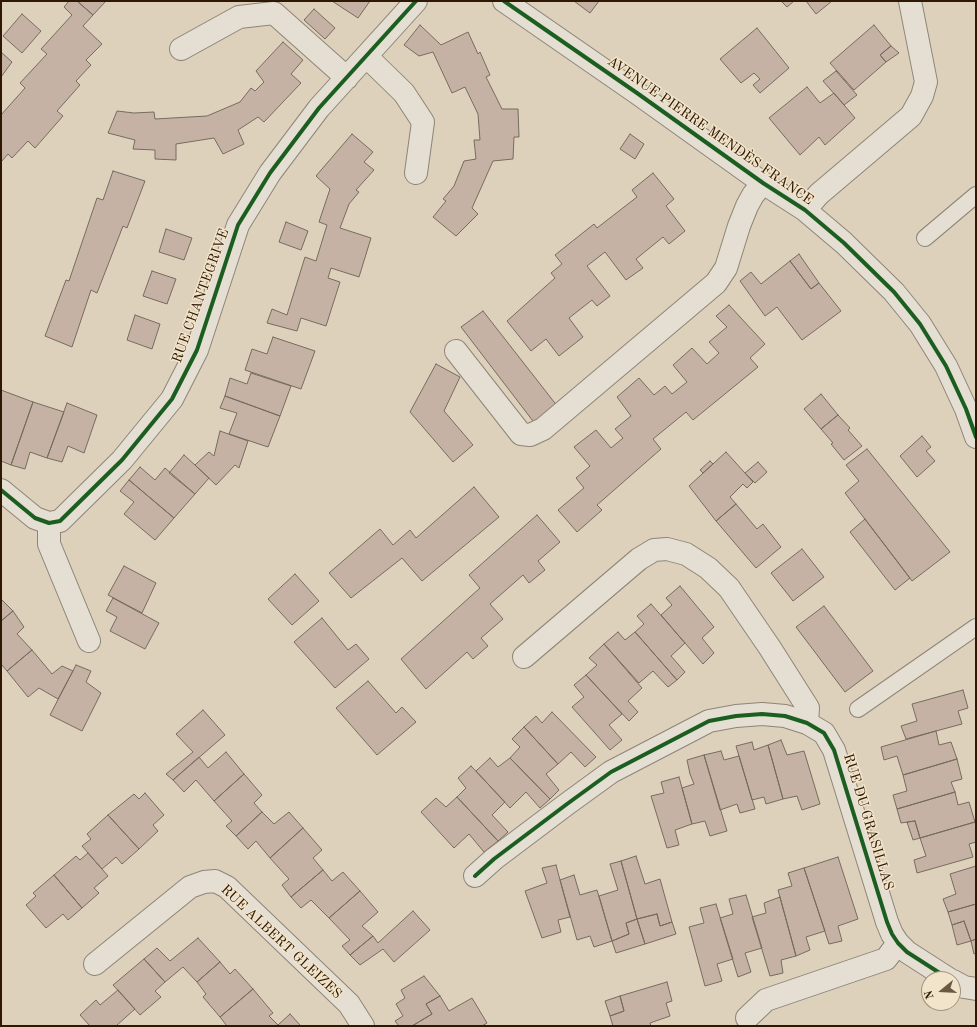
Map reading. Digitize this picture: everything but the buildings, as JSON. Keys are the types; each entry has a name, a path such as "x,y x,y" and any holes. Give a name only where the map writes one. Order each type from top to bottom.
{"street":[{"name":"RUE CHANTEGRIVE","path":"49,522 60,521 122,460 172,399 197,350 238,225 270,173 319,108 416,1"},
{"name":"AVENUE PIERRE MENDÈS FRANCE","path":"504,1 763,183 805,210 844,243 894,292 920,324 946,366 975,428"},
{"path":"805,210 819,194 911,116 922,96 926,82 910,1"},
{"path":"181,49 240,17 274,13 347,78"},
{"path":"366,56 404,93 423,122 416,173"},
{"path":"456,351 521,434 530,435 543,429 716,283 726,268 747,206 753,195 763,183"},
{"path":"1,490 35,518 49,522 49,544 89,641"},
{"path":"524,657 639,559 654,550 667,549 686,554 708,568 729,588 770,648 808,708 807,723"},
{"name":"RUE DU GRASILLAS","path":"475,876 494,859 612,772 709,721 736,716 762,714 785,716 807,723 824,732 834,750 892,934 907,952 937,971"},
{"name":"RUE ALBERT GLEIZES","path":"95,964 190,887 204,882 215,881 227,887 349,1004 363,1026"},
{"path":"748,1018 766,1000 886,959 898,943"},
{"path":"961,985 976,988"}],"lane":[{"path":"926,238 976,195"},
{"path":"858,709 976,627"}],"cycle path":[{"path":"1,490 35,518 49,523 60,521 122,460 172,399 197,350 238,225 270,173 319,108 416,1"},
{"path":"504,1 763,183 805,210 844,243 894,292 920,324 946,366 966,409 976,437"},
{"path":"475,876 494,859 611,772 709,721 736,716 762,714 785,716 807,723 824,733 834,750 892,934 907,952 937,971"}]}
